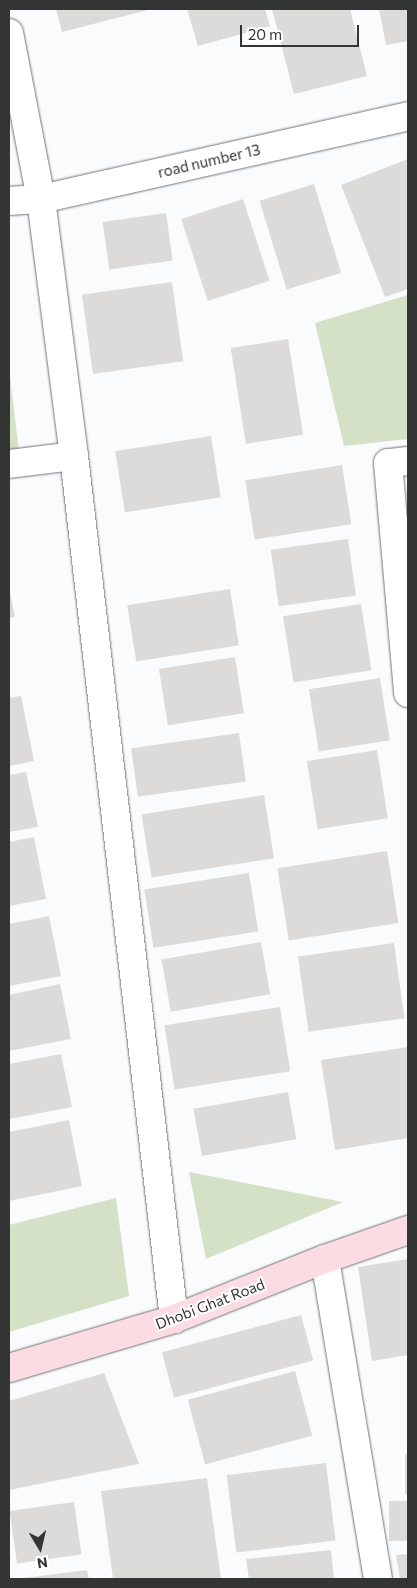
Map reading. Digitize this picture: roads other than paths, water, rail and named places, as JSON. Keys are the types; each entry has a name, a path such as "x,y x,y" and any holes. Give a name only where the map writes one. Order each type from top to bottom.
{"main road":[{"name":"Dhobi Ghat Road","path":"9,1368 174,1319 325,1259 408,1230"}],"street":[{"path":"9,33 41,199 74,456 174,1319"},
{"name":"road number 13","path":"9,201 41,199 408,116"},
{"path":"9,464 74,456"},
{"path":"408,461 388,463 408,693"},
{"path":"325,1259 378,1579"}]}
